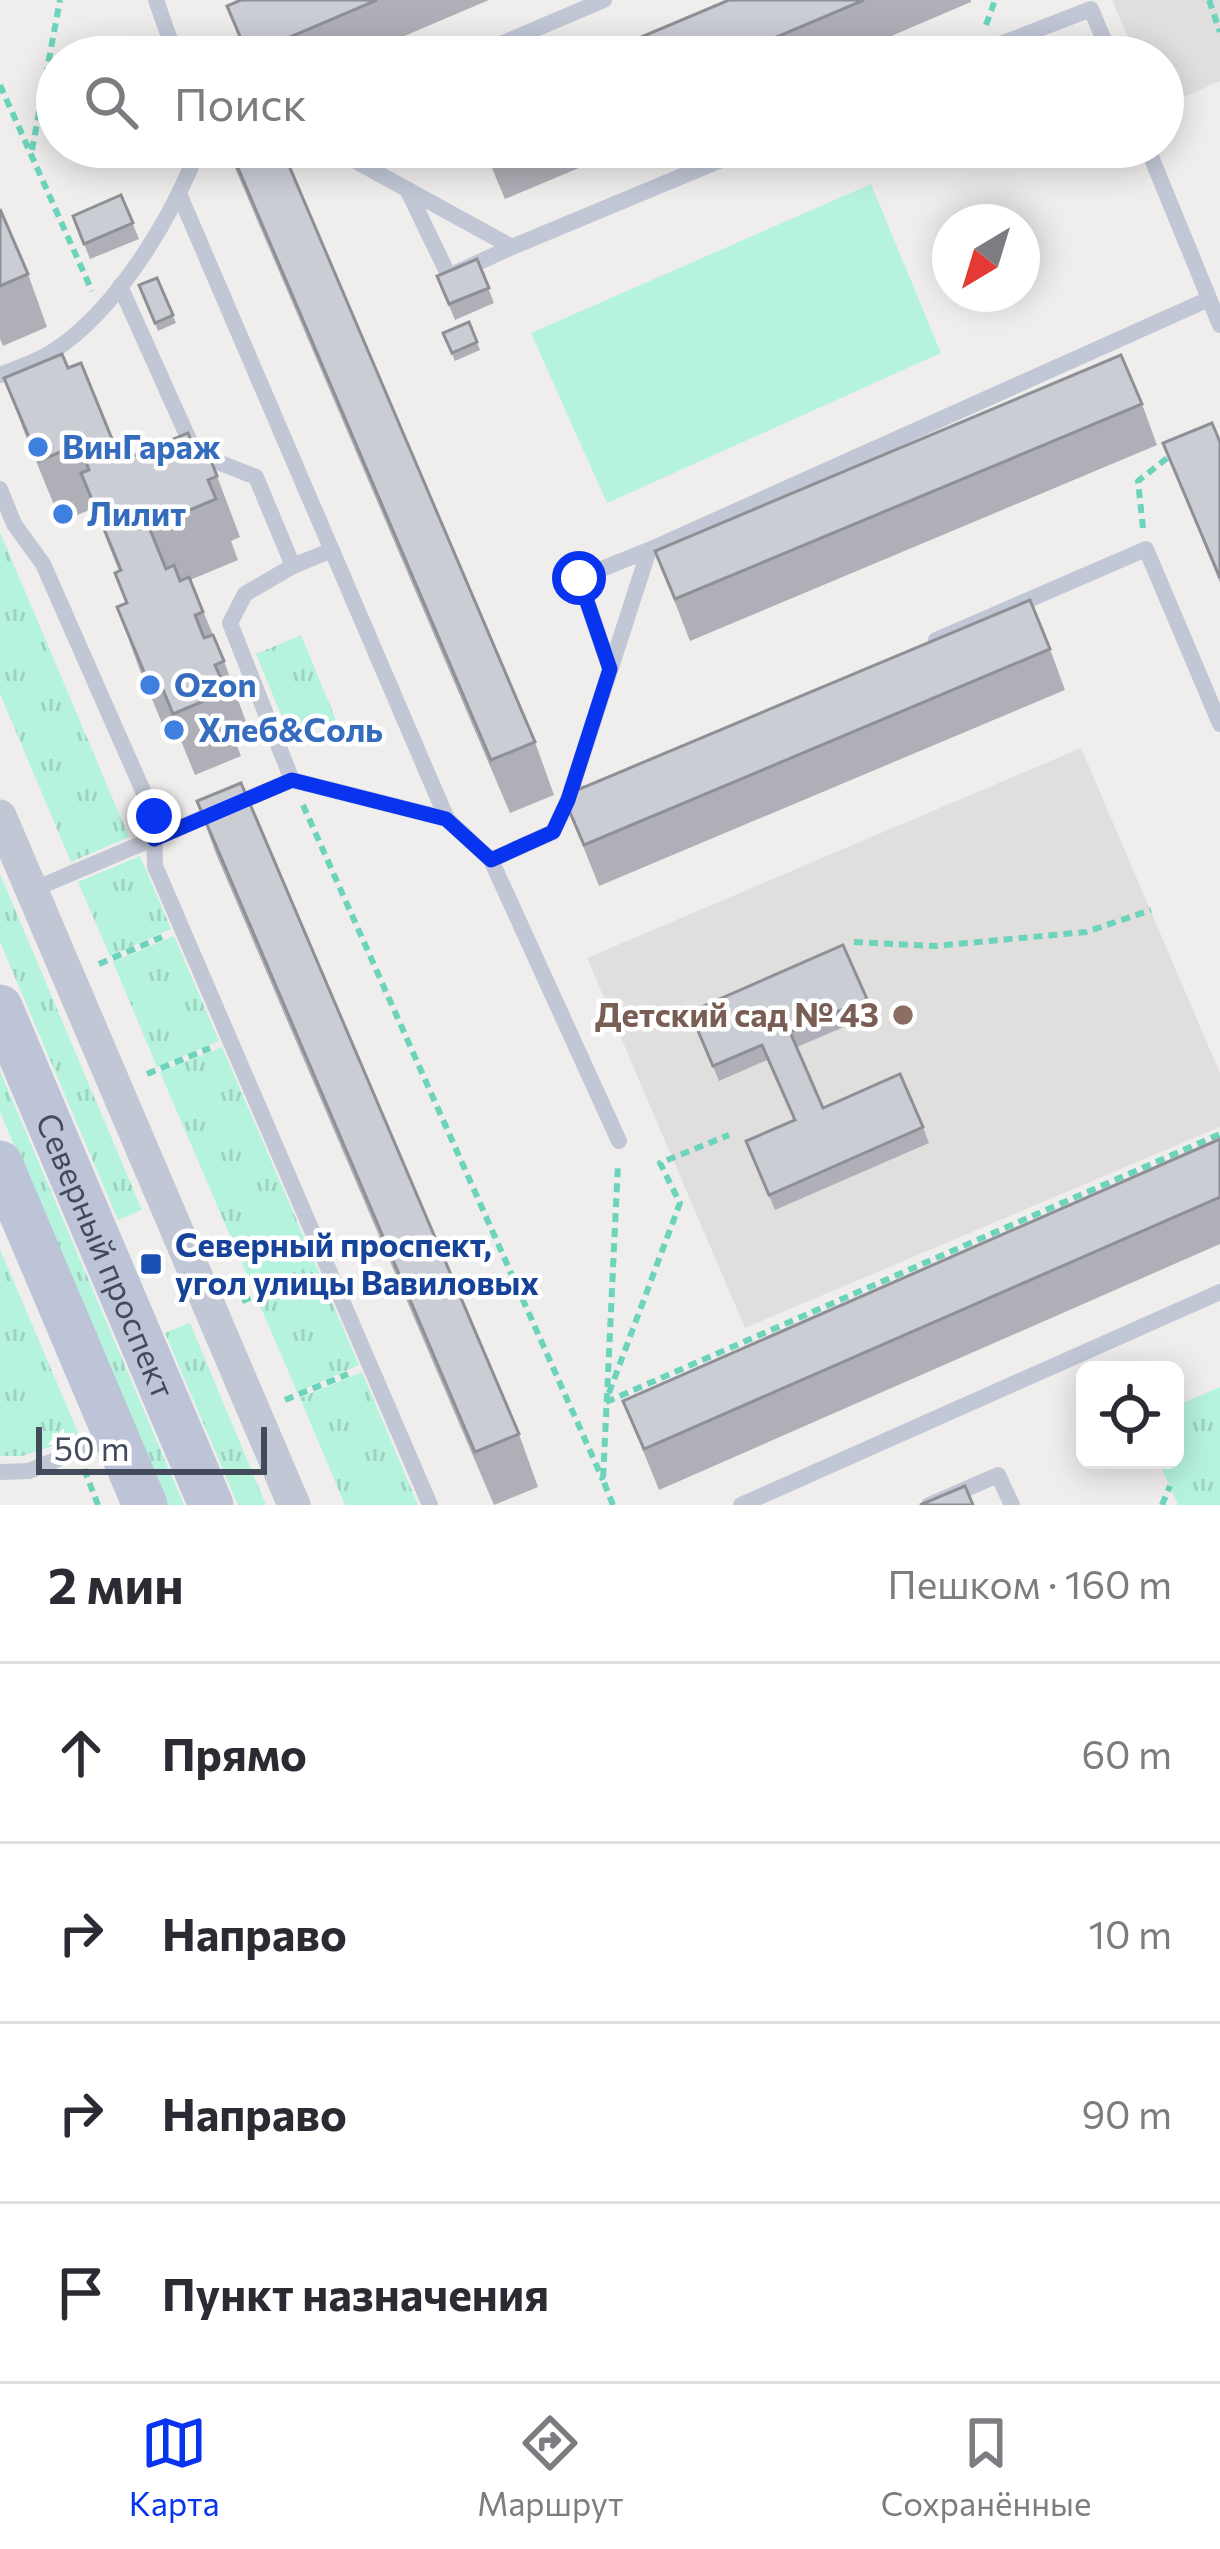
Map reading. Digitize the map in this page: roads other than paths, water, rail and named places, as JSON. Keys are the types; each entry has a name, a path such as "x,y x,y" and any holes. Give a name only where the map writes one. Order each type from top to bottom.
{"main road":[{"name":"Северный проспект","path":"0,1007 211,1505"},
{"name":"Северный проспект","path":"0,1163 96,1444 146,1505"}],"street":[{"path":"0,815 294,1505"}],"lane":[{"path":"156,0 169,36"},
{"path":"519,36 604,0"},
{"path":"1015,36 1089,4 1102,36"},
{"path":"0,375 49,355 100,311 181,196 191,168"},
{"path":"369,168 512,248"},
{"path":"407,188 449,276 702,168"},
{"path":"1156,168 1220,325"},
{"path":"181,196 446,819 491,860 619,1141"},
{"path":"120,286 195,453 256,477 292,566"},
{"path":"610,669 579,578 1209,299"},
{"path":"0,489 14,524 44,564 154,816 155,866 430,1505"},
{"path":"910,651 1145,549 1220,724"},
{"path":"292,780 230,623 244,594 332,550"},
{"path":"491,860 553,832 568,800 650,550"},
{"path":"32,890 292,780 446,819"},
{"path":"568,800 610,781"},
{"path":"741,1505 1220,1292"},
{"path":"0,1472 29,1472 96,1444"},
{"path":"929,1505 998,1474 1012,1505"}],"place":[{"name":"ВинГараж","path":"38,447"},
{"name":"Лилит","path":"63,514"},
{"name":"Ozon","path":"150,685"},
{"name":"Хлеб&Соль","path":"174,730"},
{"name":"Детский сад № 43","path":"903,1015"},
{"name":"Северный проспект, угол улицы Вавиловых","path":"151,1264"}]}
